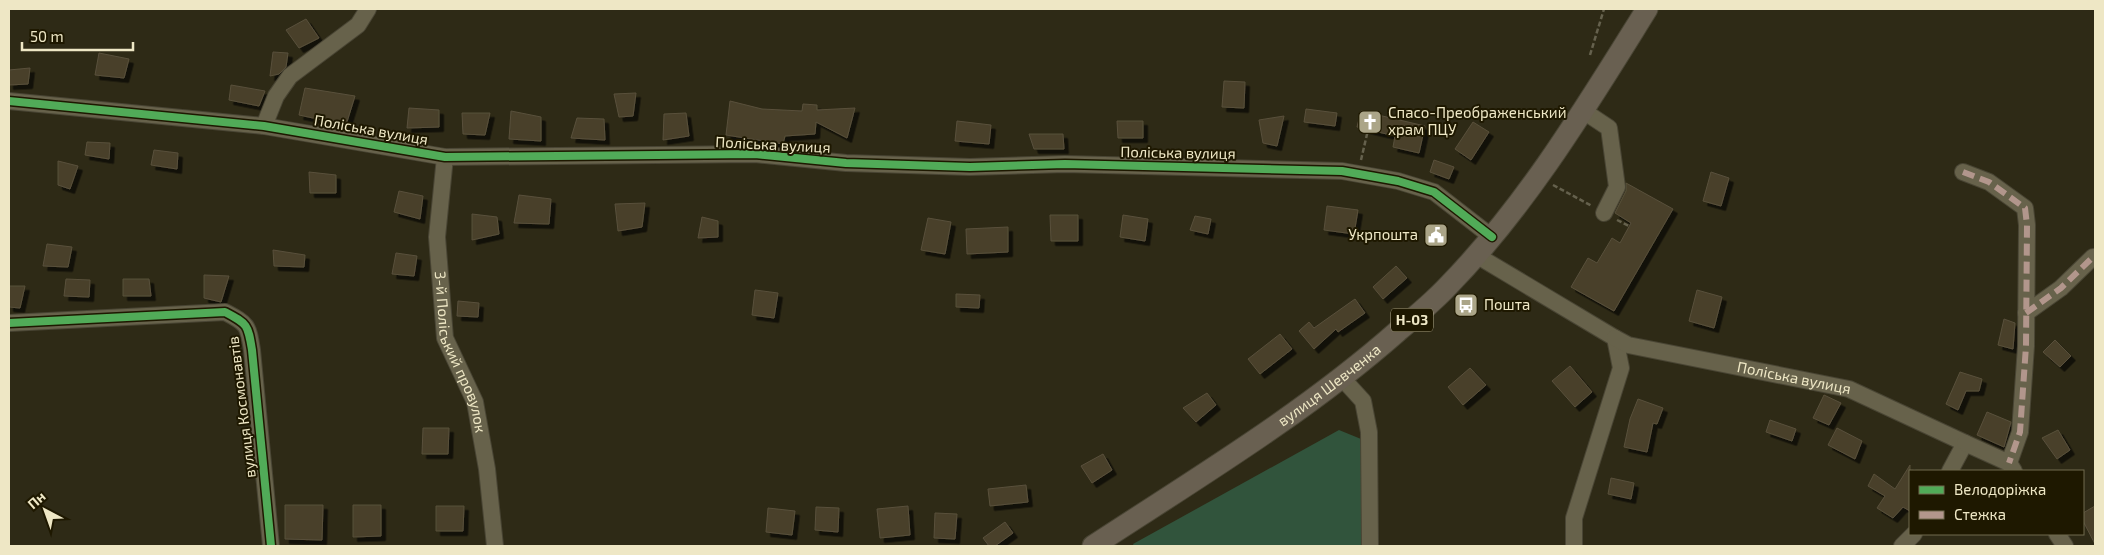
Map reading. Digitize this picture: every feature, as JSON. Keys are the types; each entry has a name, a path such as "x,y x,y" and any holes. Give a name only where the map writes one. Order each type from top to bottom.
{"main road":[{"name":"вулиця Шевченка","path":"1093,546 1285,420 1362,363 1431,302 1492,237 1522,199 1648,9"}],"street":[{"path":"264,126 276,96 290,76 358,25 368,9"},
{"name":"Поліська вулиця","path":"9,101 264,126 445,157 755,154 846,163 970,167 1065,164 1342,171 1398,181 1434,192 1492,237"},
{"path":"1582,110 1609,128 1617,187 1604,212"},
{"name":"3-й Поліський провулок","path":"445,157 437,237 445,338 475,402 487,469 495,546"},
{"path":"1963,172 1989,182 2025,208 2027,225 2026,313 2020,432 2011,467"},
{"name":"Поліська вулиця","path":"1476,255 1628,345 1849,389 1965,443 2011,467"},
{"path":"2026,313 2061,288 2095,257"},
{"name":"вулиця Космонавтів","path":"9,323 225,312 240,320 248,329 252,350 271,546"},
{"path":"1574,546 1574,518 1621,368 1615,338"},
{"path":"1342,378 1362,401 1369,432 1370,546"},
{"path":"1951,470 1965,443"},
{"path":"1902,546 1913,535"},
{"path":"2058,535 2065,546"}],"path":[{"path":"1590,55 1604,9"},
{"path":"1358,174 1368,130"},
{"path":"1552,184 1571,195"}],"green space":[{"path":"1339,430 1361,439 1363,546 1134,546 1133,544"}],"building":[{"path":"306,19 319,38 299,48 286,30"},
{"path":"273,52 288,53 286,67 279,74 270,76"},
{"path":"99,53 129,59 124,78 95,75"},
{"path":"30,68 28,84 9,85 9,70"},
{"path":"1224,81 1245,82 1244,108 1222,107"},
{"path":"231,85 265,91 259,106 229,100"},
{"path":"305,88 355,96 346,125 299,115"},
{"path":"636,93 633,116 619,117 614,94"},
{"path":"730,101 762,109 802,111 803,104 817,105 817,110 855,108 847,138 816,122 815,134 785,136 783,144 726,135"},
{"path":"409,108 439,110 439,127 407,128"},
{"path":"1306,109 1337,113 1335,126 1304,122"},
{"path":"511,111 541,117 541,141 509,139"},
{"path":"1361,111 1425,126 1419,153 1393,147 1395,136 1357,127"},
{"path":"462,113 490,113 485,135 463,134"},
{"path":"686,113 689,136 663,140 664,114"},
{"path":"1284,116 1277,146 1263,143 1259,120"},
{"path":"577,118 604,119 605,140 571,138"},
{"path":"957,121 991,125 989,144 955,141"},
{"path":"1117,121 1143,121 1143,138 1118,138"},
{"path":"1473,122 1489,132 1471,160 1455,149"},
{"path":"1029,134 1063,134 1064,149 1034,149"},
{"path":"87,142 110,143 109,159 85,155"},
{"path":"154,150 178,153 177,169 151,165"},
{"path":"1434,160 1454,167 1449,179 1430,172"},
{"path":"58,161 78,166 70,189 58,185"},
{"path":"309,172 336,175 336,193 310,193"},
{"path":"1711,172 1729,178 1721,206 1703,201"},
{"path":"1626,183 1673,209 1614,311 1571,287 1588,258 1597,263 1612,238 1620,243 1631,223 1615,213 1626,191"},
{"path":"399,191 423,196 420,219 394,212"},
{"path":"519,195 551,199 549,224 514,223"},
{"path":"645,203 642,227 618,231 615,204"},
{"path":"1327,206 1358,210 1354,234 1324,230"},
{"path":"472,214 497,217 499,234 472,240"},
{"path":"1050,215 1078,215 1078,241 1051,241"},
{"path":"1123,215 1148,219 1145,241 1120,237"},
{"path":"1195,216 1211,219 1208,234 1190,230"},
{"path":"702,217 718,221 718,237 698,238"},
{"path":"928,218 951,222 945,254 921,250"},
{"path":"1008,227 1008,252 967,254 966,229"},
{"path":"47,244 72,247 68,267 43,266"},
{"path":"273,250 305,255 304,267 274,266"},
{"path":"396,253 417,256 414,276 392,274"},
{"path":"1396,266 1407,278 1383,299 1373,287"},
{"path":"204,275 229,276 221,302 204,298"},
{"path":"66,279 90,280 89,297 64,296"},
{"path":"123,279 149,279 151,296 123,296"},
{"path":"9,286 25,286 20,308 9,307"},
{"path":"755,290 778,293 774,318 752,315"},
{"path":"1697,290 1722,297 1714,328 1689,321"},
{"path":"956,294 980,295 979,308 956,307"},
{"path":"1355,299 1365,313 1338,332 1336,329 1314,349 1299,331 1309,322 1314,328"},
{"path":"458,301 479,303 478,317 457,316"},
{"path":"2004,319 2015,323 2013,349 1998,345"},
{"path":"1280,334 1292,349 1260,374 1248,359"},
{"path":"2055,340 2071,356 2060,367 2043,352"},
{"path":"1570,366 1592,392 1575,407 1552,381"},
{"path":"1470,368 1486,385 1463,405 1448,387"},
{"path":"1960,372 1982,379 1979,391 1966,391 1958,410 1946,404"},
{"path":"1207,393 1216,405 1196,422 1183,408"},
{"path":"1824,395 1841,403 1829,425 1813,418"},
{"path":"1638,399 1663,408 1657,424 1653,423 1647,452 1624,447 1630,419"},
{"path":"1987,412 2011,422 2004,447 1977,435"},
{"path":"1770,420 1796,429 1792,441 1766,432"},
{"path":"423,428 449,428 448,454 422,454"},
{"path":"1837,428 1862,441 1855,459 1828,445"},
{"path":"2058,430 2070,450 2057,459 2042,438"},
{"path":"1103,454 1112,470 1092,483 1081,466"},
{"path":"1910,465 1909,510 1903,507 1893,518 1877,508 1885,496 1868,486 1874,474 1895,489"},
{"path":"1611,478 1634,483 1631,499 1608,494"},
{"path":"1026,485 1028,502 990,506 988,489"},
{"path":"285,505 323,505 322,540 285,539"},
{"path":"353,505 381,505 381,536 353,537"},
{"path":"436,506 464,506 463,531 436,531"},
{"path":"908,506 910,535 880,538 877,509"},
{"path":"2095,506 2095,544 2084,523 2084,512"},
{"path":"816,507 839,508 838,532 815,530"},
{"path":"768,508 795,511 792,535 766,532"},
{"path":"935,513 957,514 955,539 934,538"},
{"path":"1005,522 1013,533 995,546 989,546 983,538"}],"marked path":[{"path":"1963,172 1989,182 2025,208 2027,225 2026,346 2020,432 2009,463"},
{"path":"2026,313 2061,288 2095,257"}],"cycle path":[{"path":"9,101 264,126 445,157 755,154 846,163 970,167 1065,164 1342,171 1398,181 1434,192 1492,237"},
{"path":"9,323 225,312 243,323 248,330 252,350 271,546"}],"place":[{"name":"Спасо-Преображенський храм ПЦУ","path":"1370,122"},
{"name":"Укрпошта","path":"1436,235"},
{"name":"Пошта","path":"1466,305"}]}
